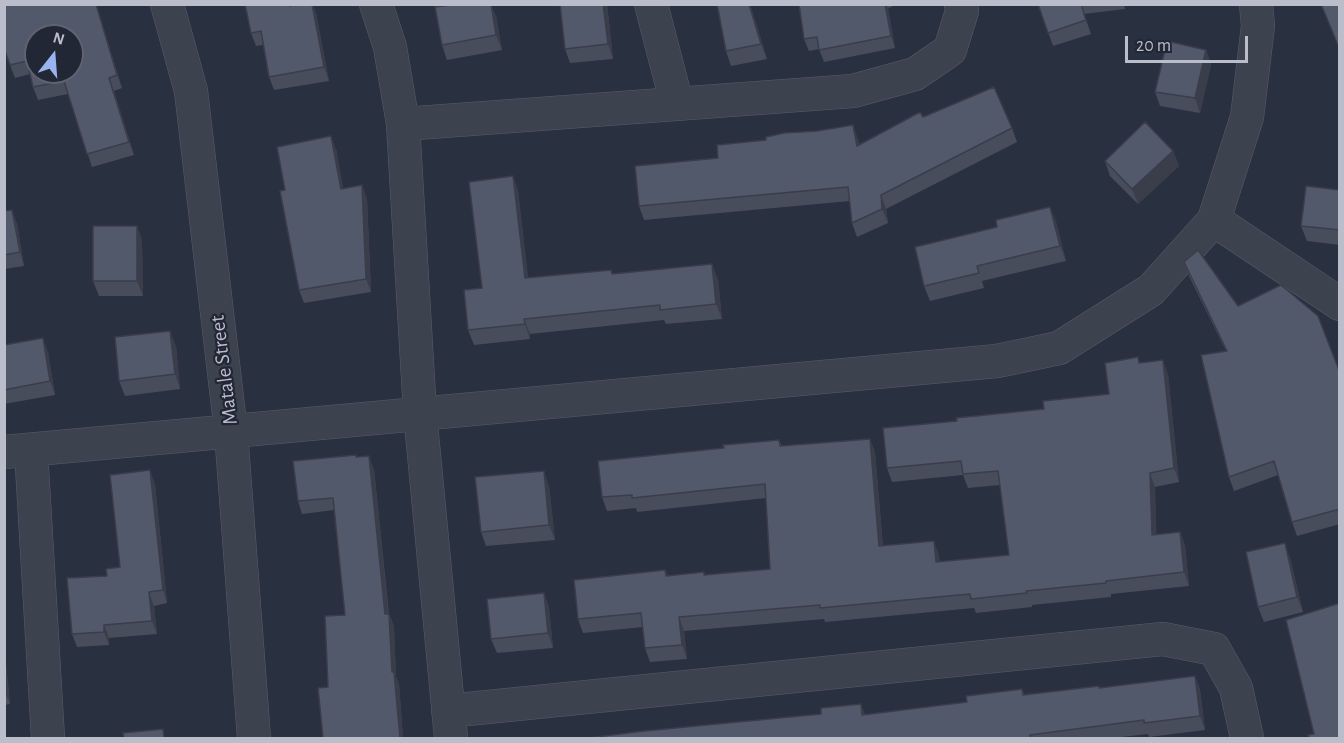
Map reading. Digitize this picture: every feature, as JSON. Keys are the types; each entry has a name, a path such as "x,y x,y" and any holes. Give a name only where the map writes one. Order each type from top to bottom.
{"street":[{"name":"Matale Street","path":"167,4 191,91 231,432 254,738"},
{"path":"376,4 390,47 403,124 420,413 450,725 1163,639 1214,649 1236,688 1247,738"},
{"path":"651,4 676,104"},
{"path":"403,124 853,91 915,74 950,50 963,11 961,4"},
{"path":"37,738 48,738 18,451 997,362 1059,348 1151,290 1214,220 1247,117 1258,26 1256,4"},
{"path":"1214,220 1340,304"}],"building":[{"path":"4,4 96,4 117,75 109,78 129,142 87,154 65,84 84,84 84,24 24,24 24,62 10,65 4,48"},
{"path":"245,4 290,4 290,6 312,4 324,67 269,77 261,31 251,33"},
{"path":"491,4 496,35 442,45 435,7"},
{"path":"560,4 603,4 608,44 565,49"},
{"path":"717,4 749,4 761,44 726,51"},
{"path":"799,4 885,4 891,36 819,50 817,37 804,39"},
{"path":"1038,4 1081,4 1086,20 1048,33"},
{"path":"1321,4 1340,4 1340,50"},
{"path":"1167,41 1206,50 1195,98 1155,92"},
{"path":"32,84 48,84 33,87"},
{"path":"994,87 1012,128 881,195 882,209 852,223 848,187 639,206 635,166 718,158 717,145 766,140 766,137 784,133 817,131 853,125 857,146 920,112 923,117"},
{"path":"1145,122 1173,151 1132,189 1105,161"},
{"path":"331,136 341,189 362,185 366,279 299,290 280,191 285,190 277,147"},
{"path":"513,176 525,278 611,270 612,274 712,264 716,304 660,310 660,305 524,319 525,324 468,330 464,290 482,288 469,182"},
{"path":"1306,186 1340,190 1340,230 1301,226"},
{"path":"1050,207 1060,246 977,266 979,273 924,286 915,247 997,227 996,220"},
{"path":"12,210 20,252 4,255 4,211"},
{"path":"93,226 137,226 137,281 93,281"},
{"path":"1198,250 1238,306 1281,285 1318,316 1340,373 1340,509 1292,522 1274,461 1229,477 1201,355 1227,351 1184,262"},
{"path":"170,331 175,374 119,381 115,337"},
{"path":"43,338 50,381 4,390 4,345"},
{"path":"1138,357 1139,363 1163,360 1174,468 1150,473 1152,535 1180,532 1184,572 971,599 970,594 820,608 820,605 679,617 682,645 645,648 641,613 578,619 574,580 665,570 666,576 770,569 765,484 632,498 632,495 602,497 598,461 779,440 780,446 870,439 879,546 934,541 936,562 1009,555 998,471 963,474 961,461 887,468 883,428 1044,409 1043,401 1109,394 1105,363"},
{"path":"356,455 356,457 369,456 385,614 389,614 392,672 394,672 400,738 323,738 318,688 328,687 325,616 345,615 333,498 298,501 293,461"},
{"path":"150,470 163,590 149,592 152,621 104,625 104,632 72,634 67,578 107,576 106,569 120,567 110,475"},
{"path":"544,471 549,525 481,532 475,477"},
{"path":"1285,543 1297,597 1258,607 1246,552"},
{"path":"544,593 548,633 491,639 487,599"},
{"path":"1340,603 1340,738 1309,738 1308,735 1314,734 1286,620"},
{"path":"1195,676 1200,716 1144,723 1144,720 1030,735 1030,738 588,738 821,714 821,708 861,704 862,715 967,702 966,696 1022,689 1023,695"},
{"path":"163,729 164,738 124,738 123,733"}]}
